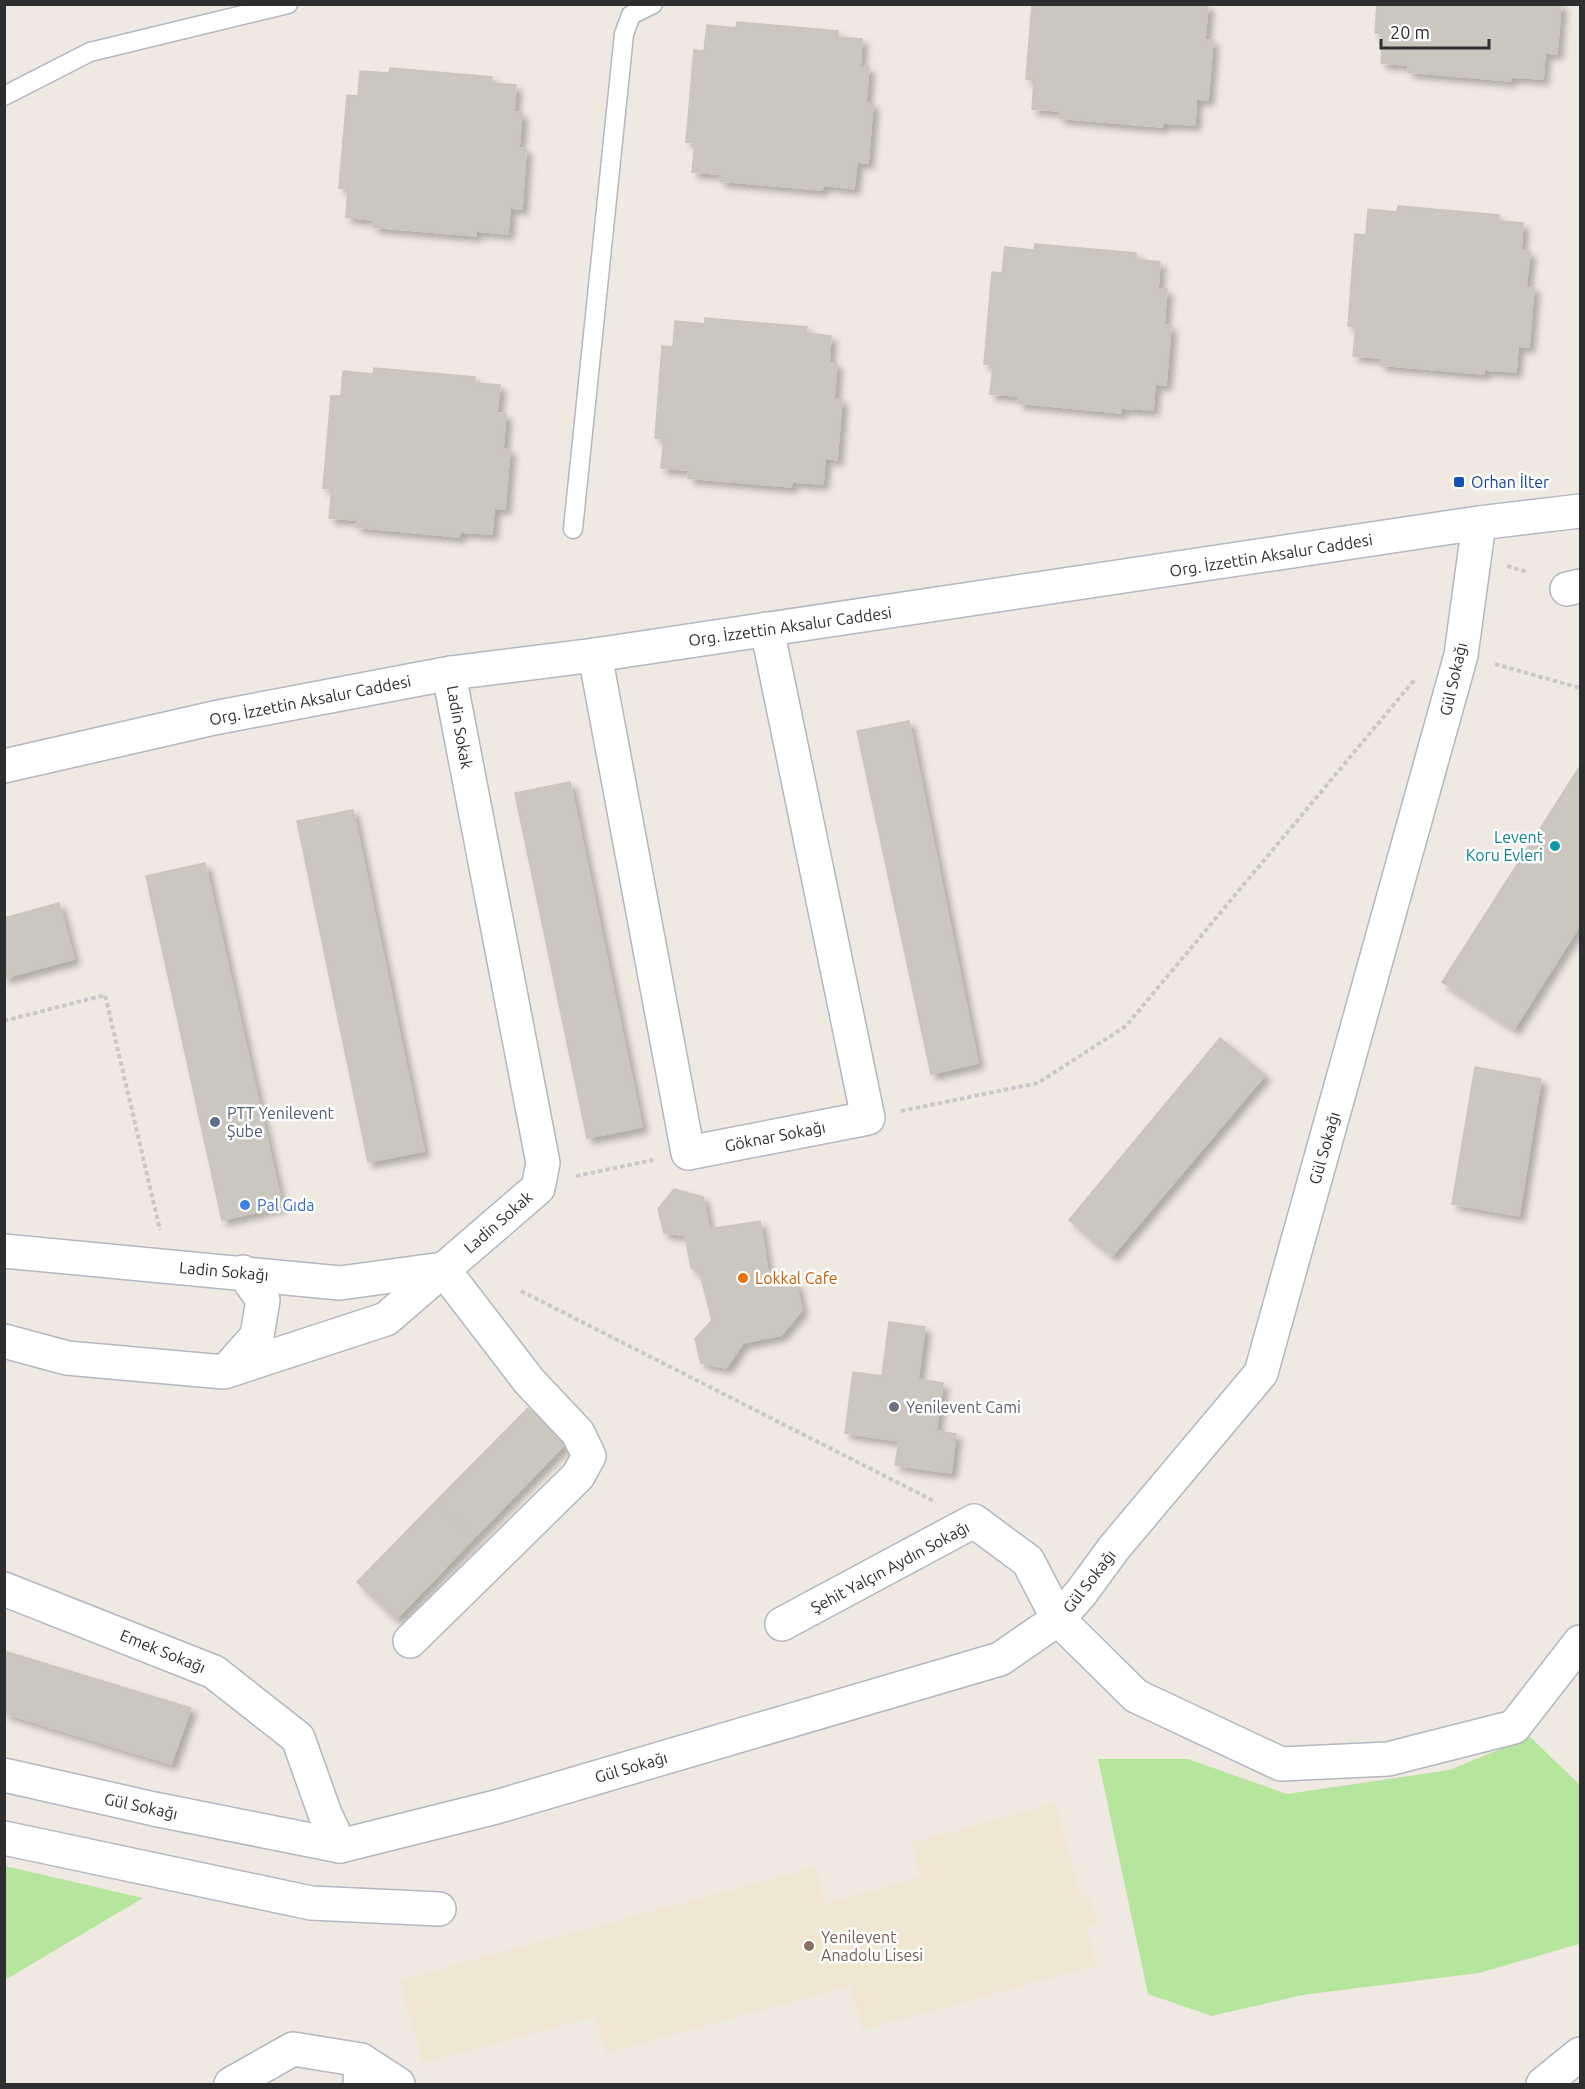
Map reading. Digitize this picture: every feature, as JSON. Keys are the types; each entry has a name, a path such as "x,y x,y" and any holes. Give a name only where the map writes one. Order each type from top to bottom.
{"street":[{"name":"Org. İzzettin Aksalur Caddesi","path":"4,766 214,718 451,673 595,655 1479,523 1581,511"},
{"name":"Gül Sokağı","path":"4,1775 154,1809 340,1845 496,1807 1000,1659 1058,1619 1082,1593 1114,1548 1261,1373 1461,655 1479,523"},
{"path":"767,629 868,1118"},
{"path":"595,655 688,1153"},
{"name":"Ladin Sokak","path":"4,1341 67,1358 224,1372 386,1319 538,1188 543,1163 454,702 451,673"},
{"name":"Göknar Sokağı","path":"688,1153 868,1118"},
{"name":"Ladin Sokağı","path":"4,1251 340,1282 443,1269"},
{"path":"410,1641 578,1476 590,1455 578,1433 529,1381 443,1269"},
{"path":"224,1372 257,1336 263,1300 243,1272"},
{"name":"Şehit Yalçın Aydın Sokağı","path":"782,1624 974,1521 1028,1561 1058,1619 1136,1696 1281,1764 1388,1759 1514,1727 1581,1642"},
{"name":"Emek Sokağı","path":"4,1589 214,1672 298,1738 325,1814 340,1845"},
{"path":"4,1838 311,1903 439,1909"},
{"path":"231,2085 293,2049 398,2085"},
{"path":"1543,2085 1581,2054"}],"lane":[{"path":"4,96 90,52 288,4"},
{"path":"573,529 624,34 631,15 653,4"}],"path":[{"path":"1504,565 1527,572"},
{"path":"1488,662 1581,688"},
{"path":"868,1118 1038,1083 1126,1026 1417,678"},
{"path":"4,1021 105,995 169,1266"},
{"path":"538,1188 586,1173 688,1153"},
{"path":"521,1291 974,1521"}],"shaded area":[{"name":"Yenilevent Anadolu Lisesi","path":"1055,1803 1081,1898 1089,1896 1097,1924 1086,1927 1097,1965 863,2030 850,1986 606,2053 596,2016 423,2063 400,1980 815,1867 825,1904 921,1877 912,1843"}],"green space":[{"path":"1530,1737 1580,1785 1579,1944 1479,1973 1302,1995 1212,2016 1148,1994 1098,1759 1188,1759 1287,1794 1449,1770"},
{"path":"5,1866 143,1898 5,1980"}],"building":[{"path":"1032,4 1208,5 1205,40 1213,40 1208,100 1196,99 1195,125 1163,123 1162,127 1059,118 1060,111 1032,109 1034,80 1026,79"},
{"path":"1377,4 1561,4 1557,54 1545,53 1543,79 1511,77 1511,81 1408,72 1408,65 1381,63 1383,34 1375,33"},
{"path":"737,22 838,31 837,37 862,39 860,67 869,67 866,102 873,104 868,163 857,162 854,189 823,185 822,190 720,181 720,174 692,172 695,143 686,142 694,50 704,51 707,25 736,28"},
{"path":"390,68 492,77 491,83 516,85 514,112 522,113 519,148 526,149 522,209 510,208 508,234 476,231 476,236 373,227 373,220 346,217 348,189 339,188 347,95 358,96 360,71 389,73"},
{"path":"1398,206 1499,215 1498,221 1523,223 1521,250 1530,252 1526,287 1534,287 1529,347 1518,346 1516,372 1484,370 1484,374 1380,365 1381,358 1353,356 1356,327 1348,326 1355,234 1366,235 1368,209 1397,212"},
{"path":"1035,244 1136,253 1136,259 1160,262 1158,289 1167,289 1164,325 1171,326 1166,385 1155,384 1153,410 1121,408 1121,413 1018,403 1018,396 990,394 993,365 984,364 992,272 1002,273 1005,247 1034,250"},
{"path":"705,318 807,327 806,333 831,336 829,363 837,363 834,399 842,399 837,460 825,458 823,484 792,482 791,487 688,478 689,470 661,468 664,439 655,438 662,346 673,347 675,321 705,324"},
{"path":"374,368 475,377 474,383 500,385 497,413 506,414 503,449 510,449 505,509 494,508 492,534 460,532 459,537 356,527 357,520 329,518 332,489 323,488 331,396 341,396 343,371 373,374"},
{"path":"909,721 978,1063 931,1074 857,731"},
{"name":"Levent Koru Evleri","path":"1580,766 1580,925 1514,1029 1442,982"},
{"path":"570,782 642,1127 587,1138 515,793"},
{"path":"353,810 424,1151 368,1162 297,821"},
{"path":"205,863 282,1206 222,1220 146,876"},
{"path":"59,903 74,959 4,978 4,918"},
{"path":"1220,1038 1265,1075 1112,1256 1069,1220"},
{"path":"1475,1067 1541,1079 1519,1216 1452,1204"},
{"name":"Lokkal Cafe","path":"674,1189 703,1197 709,1229 760,1221 768,1272 796,1283 802,1310 781,1335 743,1343 726,1368 701,1363 695,1339 712,1320 700,1274 691,1268 685,1235 664,1233 658,1209"},
{"name":"Yenilevent Cami","path":"889,1322 925,1327 918,1379 943,1383 936,1431 956,1434 951,1473 895,1465 899,1441 845,1433 853,1372 882,1376"},
{"path":"528,1408 565,1444 474,1538 436,1501"},
{"path":"436,1501 474,1538 396,1619 357,1582"},
{"path":"4,1651 191,1708 171,1764 4,1713"}],"place":[{"name":"Orhan İlter","path":"1459,482"},
{"name":"Levent Koru Evleri","path":"1555,846"},
{"name":"PTT Yenilevent Şube","path":"215,1122"},
{"name":"Pal Gıda","path":"245,1205"},
{"name":"Lokkal Cafe","path":"743,1278"},
{"name":"Yenilevent Cami","path":"894,1407"},
{"name":"Yenilevent Anadolu Lisesi","path":"809,1946"}]}
